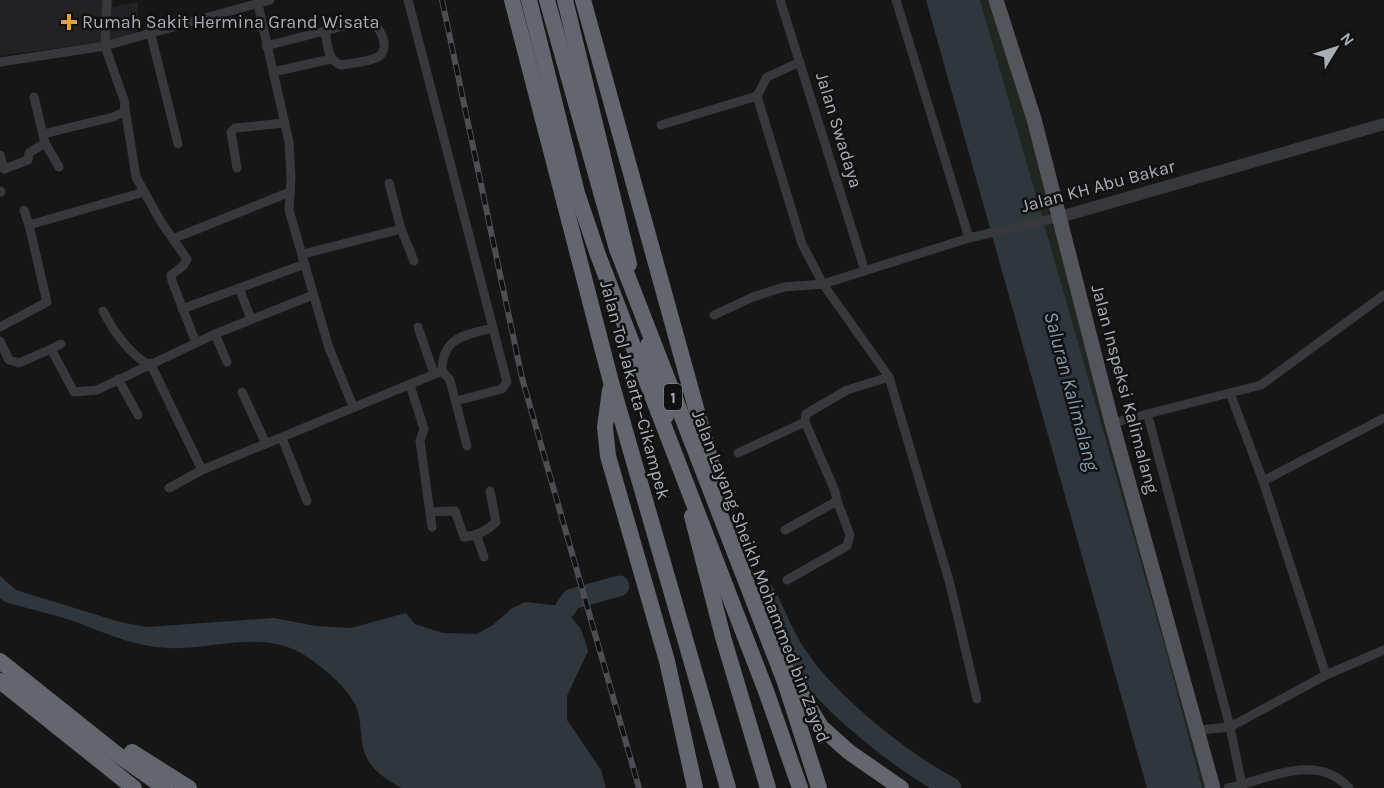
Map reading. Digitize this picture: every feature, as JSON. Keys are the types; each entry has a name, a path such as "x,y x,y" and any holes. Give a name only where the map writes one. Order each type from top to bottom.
{"highway":[{"name":"Jalan Tol Jakarta–Cikampek","path":"512,0 611,382 728,788"},
{"name":"Jalan Layang Sheikh Mohammed bin Zayed","path":"528,0 577,193 598,255 766,691 800,788"},
{"name":"Jalan Layang Sheikh Mohammed bin Zayed","path":"547,0 617,249 785,682 819,788"},
{"name":"Jalan Tol Jakarta–Cikampek","path":"565,0 715,607 768,788"},
{"path":"583,0 746,580 771,642 792,681 821,726 849,752 901,788"},
{"path":"611,382 605,427 608,456 667,661 695,788"},
{"path":"0,661 114,752 165,788"},
{"path":"0,681 134,788"},
{"path":"65,711 108,735 189,788"},
{"path":"87,752 118,788"}],"main road":[{"name":"Jalan Inspeksi Kalimalang","path":"996,0 1034,119 1054,218 1199,730 1213,788"}],"street":[{"path":"107,0 105,46 125,108 135,172 166,229 175,238 187,259 183,266 171,275 196,343"},
{"path":"0,62 105,46 270,0"},
{"path":"408,0 506,386 456,401"},
{"name":"Jalan Swadaya","path":"780,0 865,271"},
{"path":"896,0 969,238"},
{"path":"258,2 285,123 291,161 290,210 329,348 353,406"},
{"path":"266,46 367,20 374,21 380,30 384,48 378,57 341,65 332,59 325,32"},
{"path":"151,35 178,144"},
{"path":"273,72 332,59"},
{"path":"800,62 767,77 757,96 802,244 823,284 889,377 950,584 977,699"},
{"path":"661,125 757,96"},
{"path":"34,97 44,138 59,167"},
{"path":"0,155 4,169 11,167 28,160 29,153 44,138 113,117 125,108"},
{"path":"237,168 231,132 235,128 285,123"},
{"name":"Jalan KH Abu Bakar","path":"714,315 753,297 784,287 823,284 969,238 1054,218 1384,124"},
{"path":"389,183 401,229 414,261"},
{"path":"29,225 144,192"},
{"path":"175,238 290,192"},
{"path":"0,327 47,302 24,210"},
{"path":"303,254 401,229"},
{"path":"182,309 305,264"},
{"path":"239,288 251,319"},
{"path":"51,349 74,392 97,390 149,363 313,295"},
{"path":"1112,423 1148,416 1261,385 1384,296"},
{"path":"102,310 122,341 135,356 149,363 202,470"},
{"path":"418,327 438,373 450,380 467,446"},
{"path":"438,373 444,350 453,342 463,336 493,328"},
{"path":"215,334 227,362"},
{"path":"0,341 9,360 19,363 61,344"},
{"path":"169,488 202,470 438,373"},
{"path":"787,580 847,546 850,535 835,491 805,422 809,410 848,390 889,377"},
{"path":"118,379 138,415"},
{"path":"410,385 424,429 420,441 432,527"},
{"path":"243,392 266,444"},
{"path":"1230,393 1263,481 1326,675"},
{"path":"1148,416 1230,727 1242,785"},
{"path":"1263,481 1384,418"},
{"path":"738,453 805,422"},
{"path":"282,438 307,501"},
{"path":"430,512 455,511 464,537 476,534 496,522 490,491"},
{"path":"785,530 837,501"},
{"path":"476,534 484,557"},
{"path":"1199,730 1230,727 1326,675 1384,650"},
{"path":"1228,788 1280,773 1309,768 1329,773 1349,788"}],"shaded area":[{"name":"Rumah Sakit Hermina Grand Wisata","path":"0,0 113,0 112,7 138,2 137,37 0,56"},
{"path":"980,0 996,0 1053,191 1048,219 1068,248 1213,788 1200,788"}],"water":[{"name":"Saluran Kalimalang","path":"926,0 980,0 1165,647 1202,788 1147,788"},
{"path":"0,576 16,590 120,622 147,627 274,618 316,626 351,628 406,613 415,624 443,633 477,634 493,625 511,609 525,602 562,606 581,629 588,651 567,696 567,720 601,770 606,788 401,788 381,775 367,758 362,742 358,711 347,692 323,668 294,649 263,642 181,648 140,644 67,619 5,602 0,598"}],"waterway":[{"path":"565,609 572,599 619,586"},
{"path":"765,594 794,652 808,671 844,710 887,746 951,788"}],"railway":[{"path":"442,0 522,378 639,788"}],"place":[{"name":"Rumah Sakit Hermina Grand Wisata","path":"69,22"}]}
